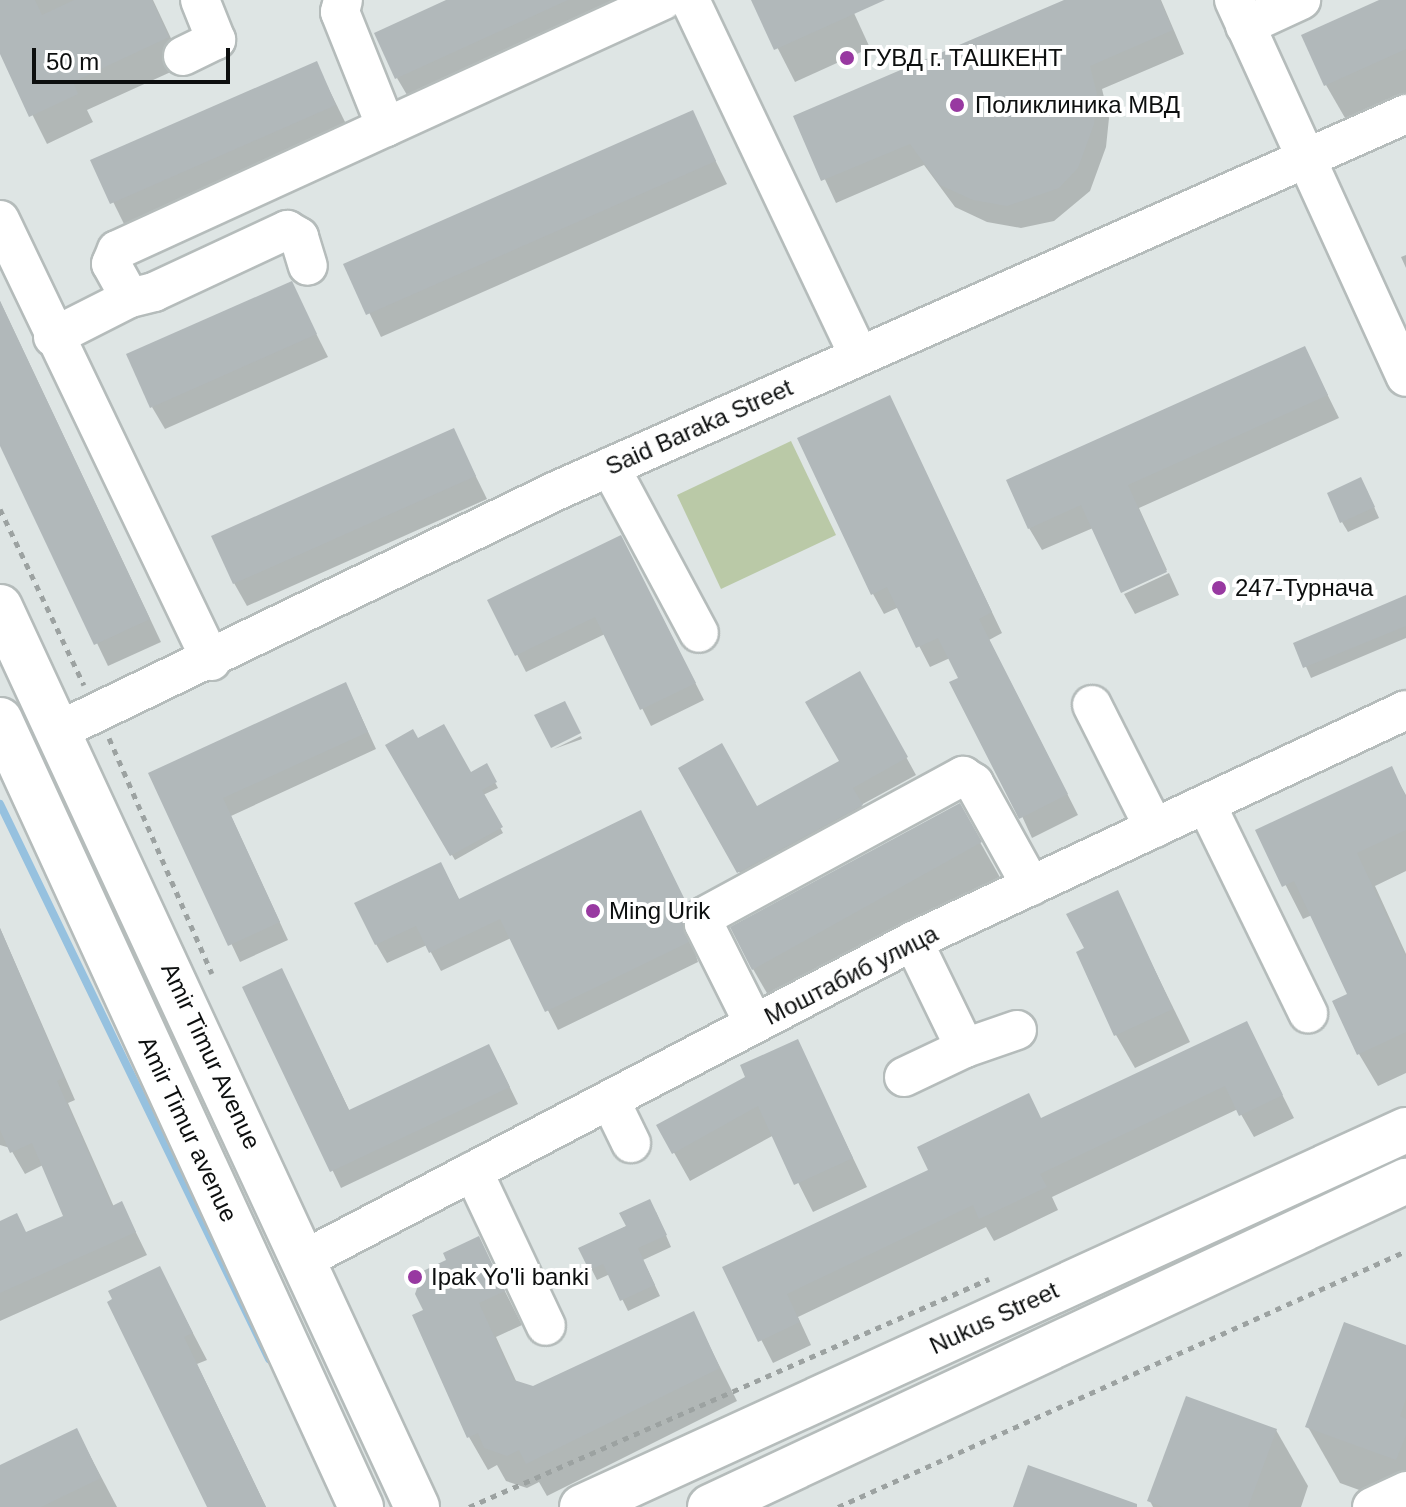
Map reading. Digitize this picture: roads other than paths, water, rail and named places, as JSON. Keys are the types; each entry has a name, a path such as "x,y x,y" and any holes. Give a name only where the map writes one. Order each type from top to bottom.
{"main road":[{"name":"Amir Timur Avenue","path":"0,607 305,1259 417,1507"},
{"name":"Said Baraka Street","path":"5,744 58,731"},
{"name":"Amir Timur avenue","path":"5,744 361,1507"},
{"name":"Nukus Street","path":"582,1507 1406,1130"},
{"name":"Nukus Street","path":"710,1507 1406,1181"},
{"path":"257,1280 305,1259"}],"street":[{"path":"183,56 216,40 200,0"},
{"path":"343,0 340,12 386,127"},
{"path":"130,298 111,264 117,250 663,0"},
{"path":"690,0 858,354"},
{"path":"1301,0 1240,13 1403,362"},
{"name":"Said Baraka Street","path":"58,731 211,661 610,467 858,354 1406,114"},
{"path":"0,220 53,337 211,661"},
{"path":"53,337 130,298 154,292 287,230 299,237 308,266"},
{"path":"610,467 699,633"},
{"path":"1092,705 1154,828"},
{"name":"Моштабиб улица","path":"305,1259 913,941 1206,804 1404,717"},
{"path":"754,1024 704,924 705,916 963,776 974,783 1031,886"},
{"path":"1206,804 1308,1013"},
{"path":"913,941 965,1048"},
{"path":"904,1077 965,1048 1017,1030"},
{"path":"610,1100 631,1143"},
{"path":"473,1171 546,1326"},
{"path":"1372,1507 1406,1491"}],"waterway":[{"path":"0,804 269,1359"}],"place":[{"name":"ГУВД г. ТАШКЕНТ","path":"847,58"},
{"name":"Поликлиника МВД","path":"957,105"},
{"name":"247-Турнача","path":"1219,588"},
{"name":"Ming Urik","path":"593,911"},
{"name":"Ipak Yo'li banki","path":"415,1277"}]}
